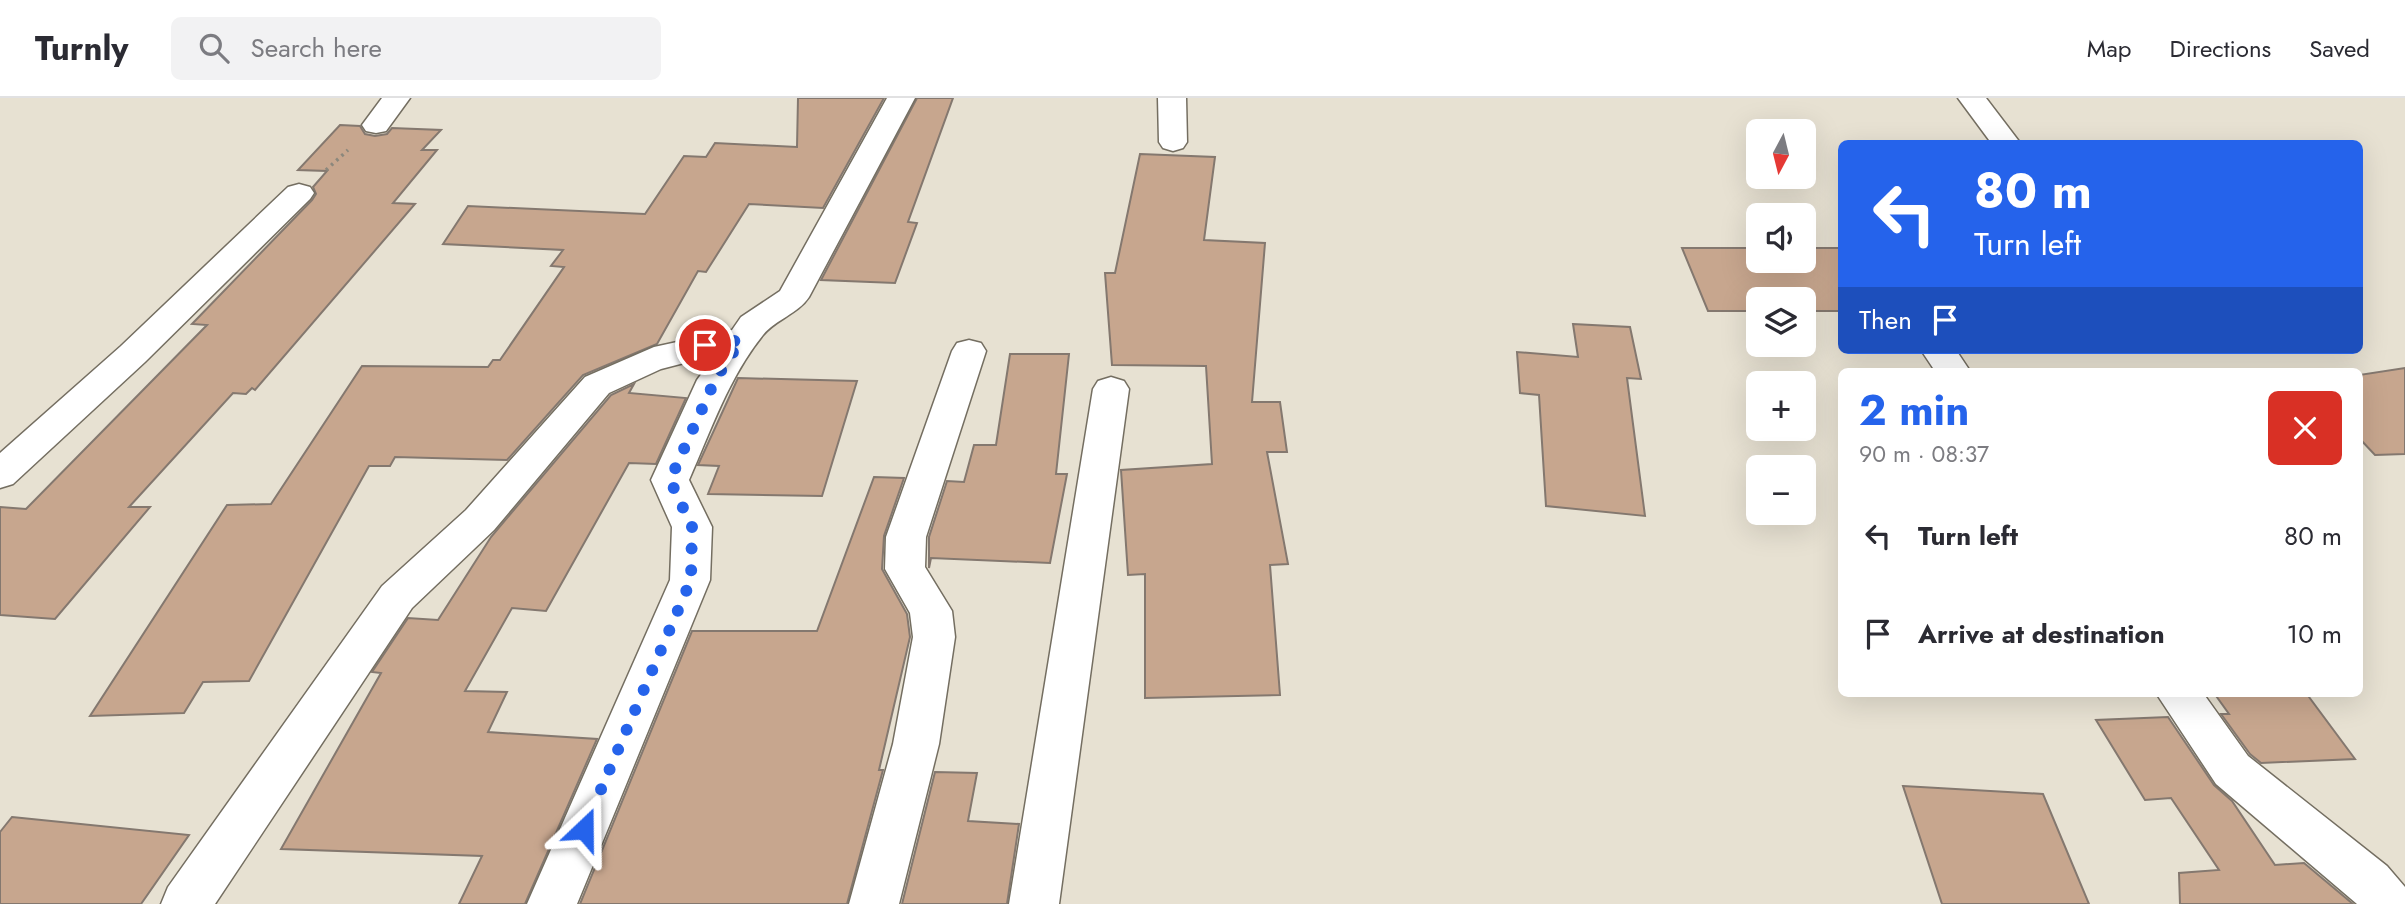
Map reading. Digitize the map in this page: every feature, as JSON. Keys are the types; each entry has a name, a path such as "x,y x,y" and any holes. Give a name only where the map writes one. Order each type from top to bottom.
{"street":[{"path":"376,125 396,98"},
{"path":"552,904 691,580 692,527 670,480 715,380 753,326 793,297 901,98"},
{"path":"1172,98 1173,142"},
{"path":"1972,98 2004,140"},
{"path":"0,474 133,354 299,193"},
{"path":"186,904 397,597 480,520 597,385 620,371 689,348 741,340"},
{"path":"874,904 916,744 934,637 931,611 905,569 906,537 969,351"},
{"path":"1034,904 1111,389"},
{"path":"2181,697 2232,770 2370,882 2388,904"}],"path":[{"path":"299,193 376,125"}],"building":[{"path":"798,98 884,98 823,208 749,204 706,272 698,271 657,344 583,375 507,460 395,457 390,466 369,466 249,681 203,682 184,713 90,716 227,505 271,504 362,366 488,367 493,360 500,360 564,267 551,266 563,250 443,244 468,206 645,214 684,156 706,157 715,143 797,147"},
{"path":"917,98 953,98 908,222 917,223 895,283 821,280"},
{"path":"340,125 360,126 365,134 375,136 387,134 392,128 441,130 422,150 437,150 393,203 415,204 255,390 252,388 246,394 233,393 129,507 150,507 55,619 0,615 0,507 26,509 207,325 192,324 316,194 313,187 327,171 298,170"},
{"path":"1140,154 1215,157 1204,240 1265,243 1252,402 1280,402 1287,452 1267,452 1288,564 1270,565 1280,695 1145,698 1145,574 1128,575 1121,470 1212,464 1206,366 1112,365 1105,273 1115,273"},
{"path":"1682,248 1746,248 1746,273 1816,273 1816,248 1838,248 1838,311 1816,311 1816,287 1746,287 1746,311 1708,311"},
{"path":"1573,324 1630,327 1641,379 1627,378 1645,516 1546,506 1539,395 1520,393 1517,352 1578,357"},
{"path":"1010,354 1069,354 1056,474 1067,474 1050,563 931,558 929,568 929,537 947,481 964,482 974,445 996,445"},
{"path":"2405,368 2405,454 2375,455 2363,442 2363,374"},
{"path":"738,378 857,381 822,496 708,494 719,466 698,465"},
{"path":"634,384 629,393 686,398 656,464 629,463 546,611 512,608 465,691 507,692 488,732 597,739 525,904 459,904 482,856 281,849 381,673 372,672 408,618 438,620 491,537 611,395"},
{"path":"874,477 904,478 884,536 882,569 907,614 910,637 879,770 883,770 847,904 580,904 692,631 817,631"},
{"path":"2217,697 2309,697 2355,759 2261,763 2250,754 2221,714 2229,714"},
{"path":"2168,717 2214,785 2232,801 2275,865 2304,863 2353,904 2180,904 2179,873 2219,870 2171,798 2145,800 2096,720"},
{"path":"935,772 977,773 968,821 1019,824 1007,904 902,904"},
{"path":"1903,786 2043,794 2089,904 1942,904"},
{"path":"12,817 189,835 141,904 0,904 0,832"}],"route":[{"path":"584,829 691,580 692,527 670,480 715,380 741,340 705,345"}]}
